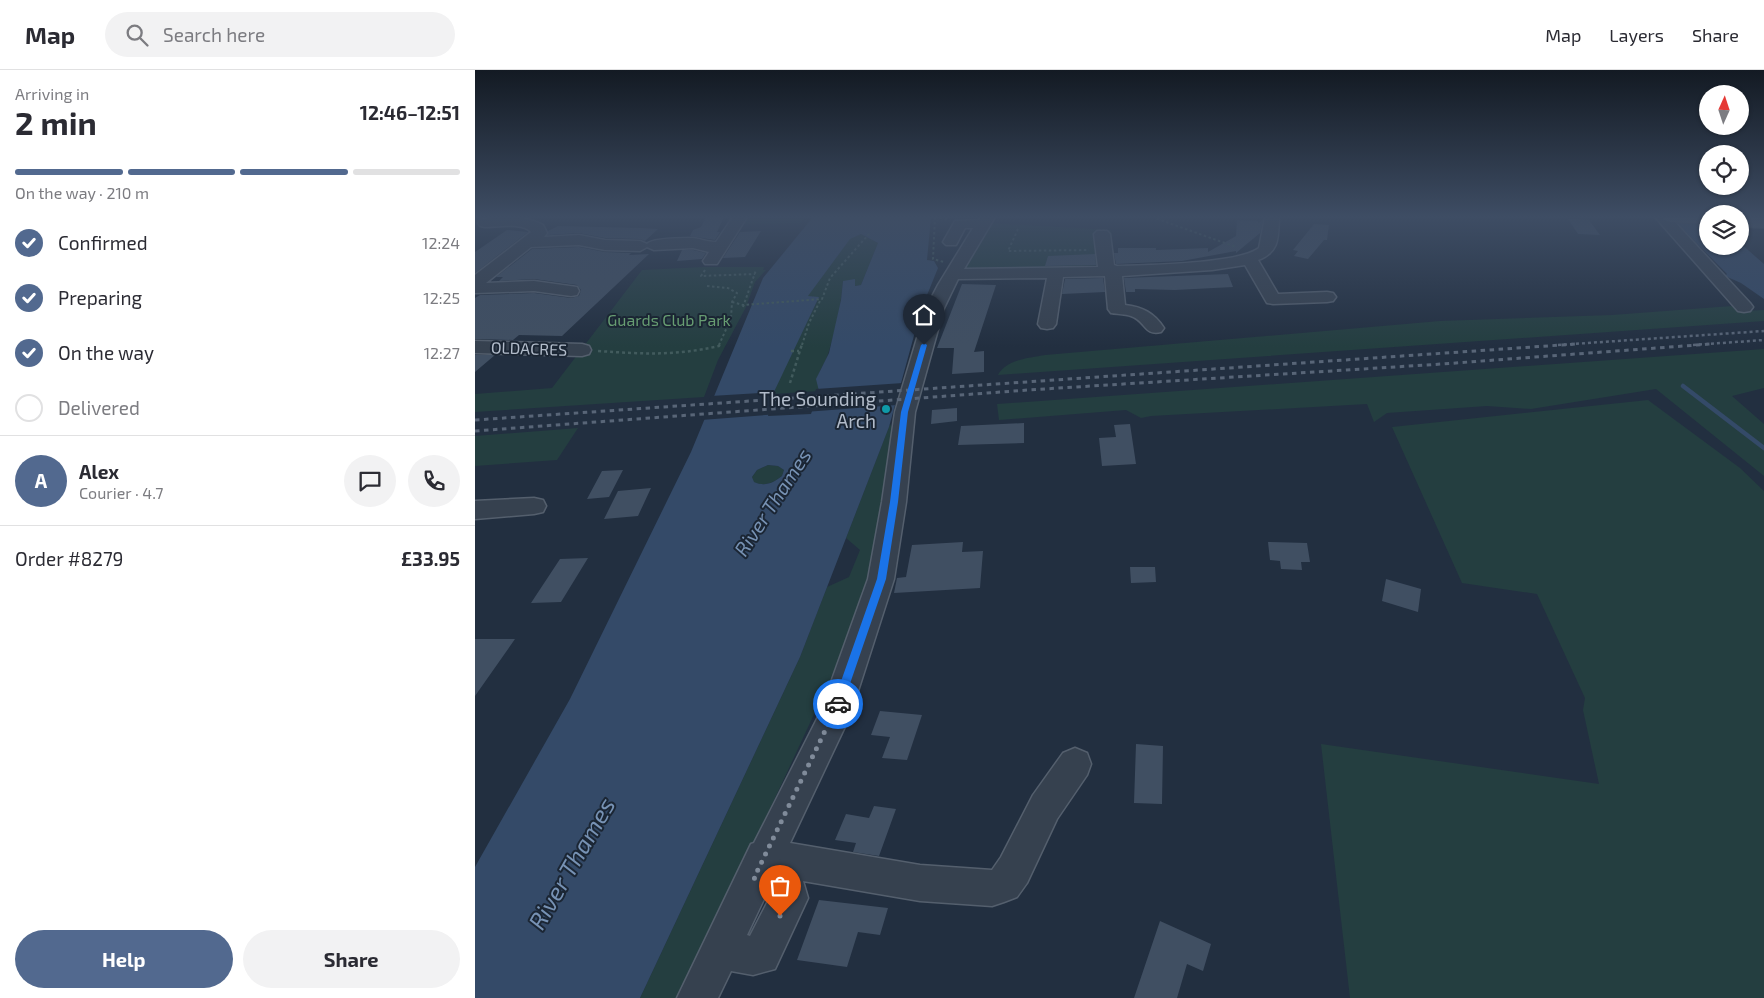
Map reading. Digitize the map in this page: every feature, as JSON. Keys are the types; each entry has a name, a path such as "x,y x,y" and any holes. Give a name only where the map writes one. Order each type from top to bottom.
{"street":[{"path":"475,283 502,260"},
{"path":"709,264 711,260"},
{"path":"759,867 834,716 881,579 894,502 905,412 935,308 961,260"},
{"path":"1108,260 1117,309 1136,311 1147,316 1155,328"},
{"path":"953,274 1175,268 1232,260"},
{"path":"1257,260 1273,298 1327,297"},
{"path":"1701,260 1744,307"},
{"path":"1047,324 1056,272"},
{"path":"475,288 534,286 571,291"},
{"name":"OLDACRES","path":"475,346 590,350"},
{"path":"475,510 534,506"},
{"path":"759,867 845,869 920,883 992,888 1004,884 1015,870 1045,807 1075,764"},
{"path":"697,998 720,949 753,956 761,954 789,898 789,893 776,885 759,867"}],"path":[{"path":"790,383 809,323 831,278 846,260"},
{"path":"709,264 701,276 755,274"},
{"path":"743,306 756,270"},
{"path":"590,350 651,355 688,353 719,346 731,318 732,302 737,293 728,288 707,286"},
{"path":"732,302 743,306 821,299"},
{"path":"791,351 799,351"}],"green space":[{"path":"833,260 871,260 861,285 855,286 843,281 840,308 834,334 818,378 819,391 773,394 791,351 819,298 807,296"},
{"path":"968,260 1114,260 1115,265 963,269"},
{"name":"Guards Club Park","path":"764,267 763,270 766,270 755,282 746,307 718,360 704,397 475,412 475,394 552,388 642,270"},
{"path":"1732,306 1744,311 1764,310 1764,321 998,375 1012,362 1045,355 1440,321 1612,315"},
{"path":"1764,349 1764,388 1732,396 1764,424 1764,476 1656,389 1531,409 1487,406 1387,413 1374,422 1367,404 1141,418 1126,410 999,420 997,404"},
{"path":"1648,400 1740,468 1764,491 1764,998 1350,998 1321,744 1599,784 1583,710 1585,698 1537,594 1462,583 1392,427"},
{"path":"890,424 894,431 881,534 856,624 682,998 640,998 800,657 827,587 849,577 860,550 846,538"},
{"path":"578,428 557,460 475,466 475,436"},
{"path":"768,465 778,466 784,470 782,476 769,484 753,482 752,477 757,470"}],"water":[{"name":"River Thames","path":"778,260 834,260 808,296 819,297 773,394 768,416 811,414 819,391 816,379 829,353 841,300 843,281 855,279 855,286 861,285 871,260 934,261 938,268 921,310 889,427 800,657 640,998 475,998 475,867 570,699 691,452 763,278","holes":["768,465 778,466 784,470 782,476 775,481 769,484 754,482 752,477 757,470"]},
{"path":"1714,260 1760,260 1764,264 1764,299 1741,283 1725,276 1727,274"}],"pier":[{"path":"903,383 897,405 701,420 711,396 776,392 771,414 809,411 816,389"}],"building":[{"path":"475,260 491,260 475,273"},
{"path":"517,260 642,260 562,336 519,335 513,340 475,339 475,298 480,295 534,293 571,298 579,296 581,290 577,285 534,279 499,281 503,277 496,277"},
{"path":"1047,260 1096,260 1096,265 1045,266"},
{"path":"1115,260 1186,260 1182,261 1116,264"},
{"path":"1228,274 1233,287 1175,290 1135,289 1135,292 1126,292 1124,278"},
{"path":"1103,278 1105,292 1062,294 1065,279"},
{"path":"962,284 996,285 974,352 984,351 984,372 952,374 954,348 937,348"},
{"path":"475,355 495,355 475,372"},
{"path":"957,408 957,421 931,424 932,410"},
{"path":"1024,423 1024,443 958,445 961,426"},
{"path":"1130,424 1136,464 1102,466 1099,438 1116,437 1114,425"},
{"path":"623,470 609,497 587,499 602,471"},
{"path":"651,488 638,516 604,519 618,491"},
{"path":"963,542 962,552 983,551 980,588 894,593 897,578 906,577 912,545"},
{"path":"1268,542 1307,543 1310,562 1301,562 1302,570 1281,569 1280,561 1270,560"},
{"path":"588,558 561,602 531,603 560,559"},
{"path":"1130,567 1155,567 1156,582 1131,583"},
{"path":"1386,579 1421,589 1418,612 1382,601"},
{"path":"475,639 515,639 475,696"},
{"path":"880,711 922,715 907,760 882,758 890,737 871,735"},
{"path":"1136,744 1163,746 1162,804 1134,803"},
{"path":"874,806 896,809 879,856 853,852 856,843 835,840 846,814 869,818"},
{"path":"819,900 888,908 880,935 858,932 847,967 797,960"},
{"path":"1160,921 1211,944 1203,971 1187,964 1177,998 1134,998"}],"waterway":[{"path":"1683,386 1764,448"}],"railway":[{"path":"1558,345 1764,331"},
{"path":"1693,345 1764,340"},
{"path":"475,420 1576,344"},
{"path":"475,431 1028,390 1442,364 1710,344"}],"way so far":[{"path":"780,916 789,898 789,893 776,885 754,878 834,716 838,704"}],"place":[{"name":"The Sounding Arch","path":"886,409"}],"route":[{"path":"838,704 881,579 894,502 902,427 924,345"}]}
